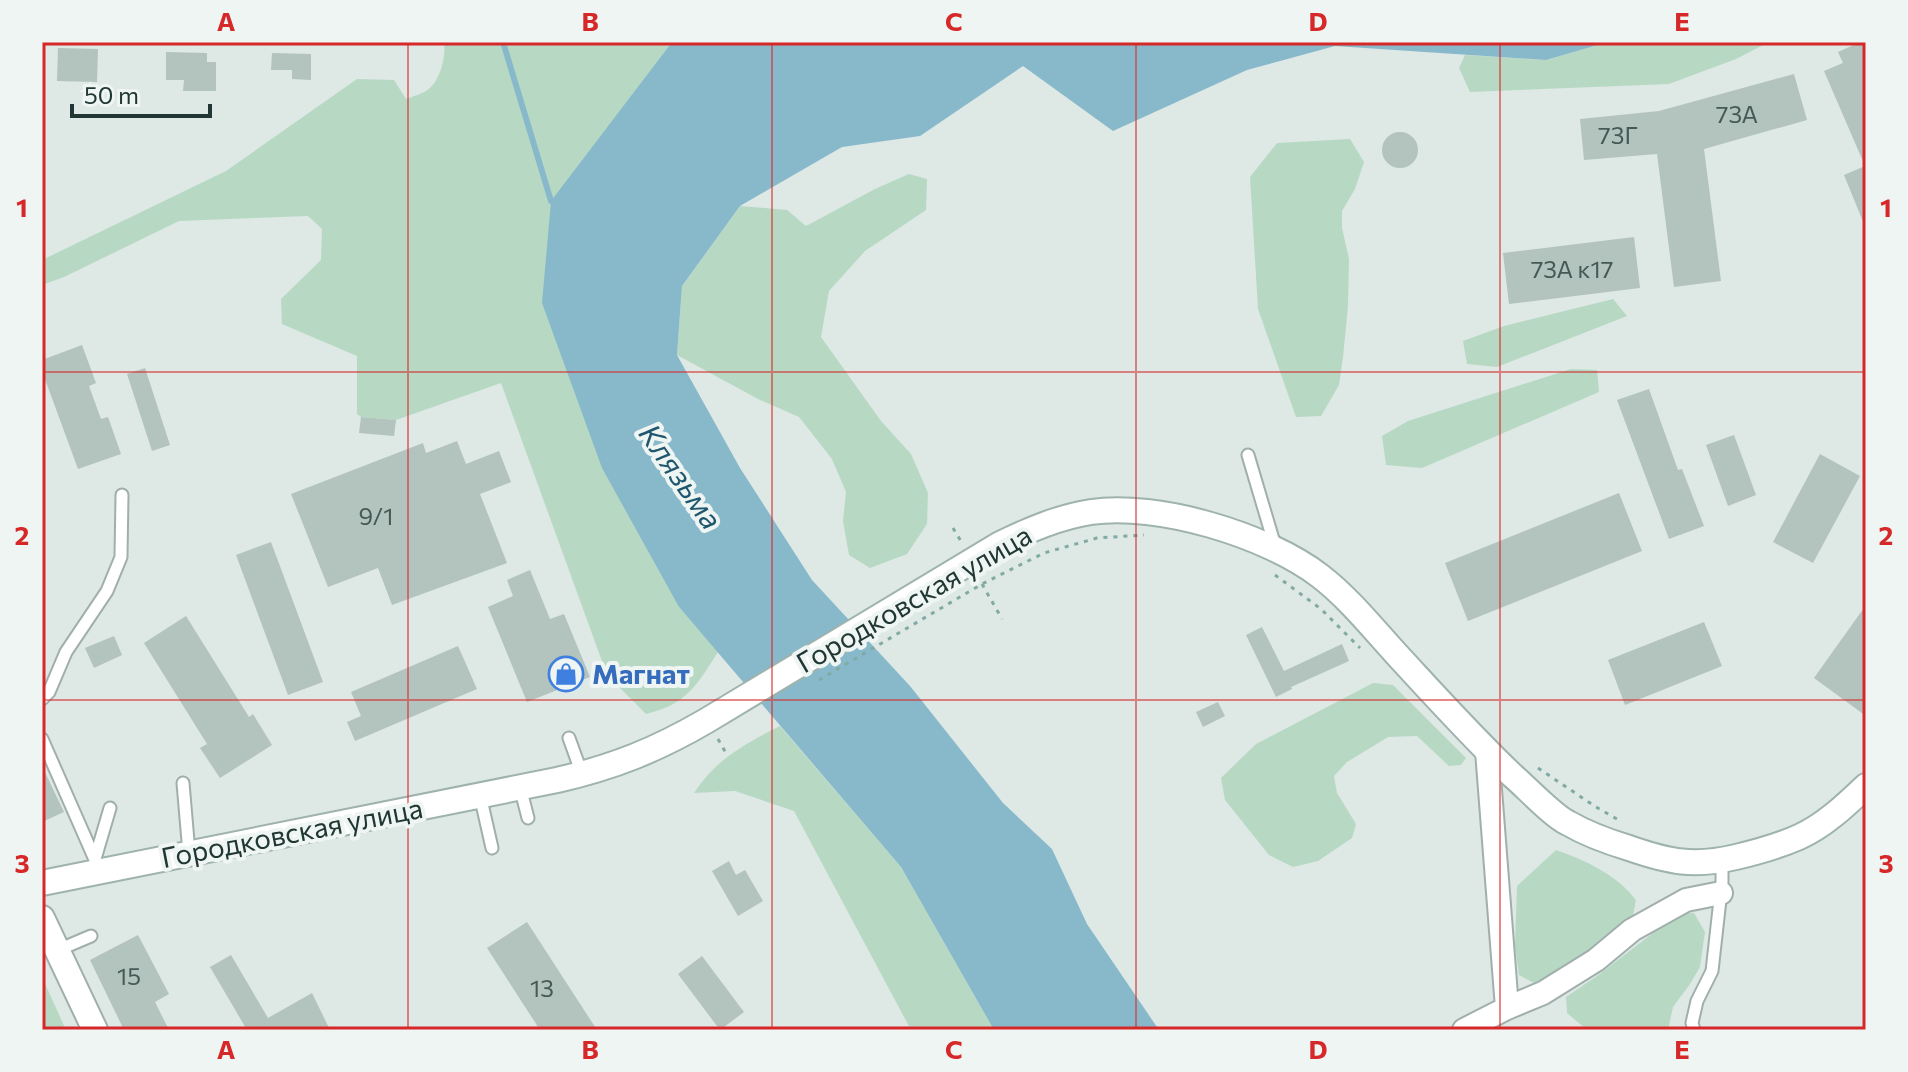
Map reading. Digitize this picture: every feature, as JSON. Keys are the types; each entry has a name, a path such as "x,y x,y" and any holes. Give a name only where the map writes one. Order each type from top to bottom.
{"main road":[{"name":"Городковская улица","path":"42,883 98,865 189,853 582,774 644,754 712,730 968,555 1045,524 1092,512 1114,510 1139,511 1220,528 1301,563 1346,599 1487,751 1565,822 1616,844 1688,864 1722,861 1801,837 1866,786"},
{"path":"42,918 95,1030"}],"street":[{"path":"1487,751 1507,1008"},
{"path":"1464,1030 1543,993 1596,960 1632,930 1686,900 1721,893"}],"lane":[{"path":"1248,455 1276,551"},
{"path":"42,699 49,692 66,652 107,591 121,557 122,495"},
{"path":"569,738 582,774"},
{"path":"42,739 98,865"},
{"path":"183,783 189,853"},
{"path":"520,787 528,818"},
{"path":"480,795 492,848"},
{"path":"98,865 110,808"},
{"path":"1694,1030 1692,1023 1697,1001 1712,971 1722,861"},
{"path":"58,950 91,936"}],"path":[{"path":"953,528 968,555"},
{"path":"810,685 982,584 1002,619"},
{"path":"712,730 726,753"}],"green space":[{"path":"444,42 672,42 552,201 679,607 718,652 689,692 660,710 646,714 607,675 501,383 396,420 361,417 357,414 357,356 282,324 281,299 321,260 322,229 308,216 179,221 42,285 42,260 226,171 357,79 394,80 406,99 424,92 435,82 441,69"},
{"path":"1608,42 1769,42 1736,59 1669,84 1470,92 1459,68 1465,55 1546,60"},
{"path":"1350,139 1364,162 1355,189 1342,211 1342,228 1349,259 1348,306 1339,385 1321,416 1296,417 1258,309 1250,177 1277,143"},
{"path":"909,174 927,179 926,210 865,251 829,291 821,337 881,421 911,454 928,493 927,524 907,554 870,568 849,555 843,521 846,492 832,459 799,417 758,399 677,355 682,286 740,206 787,210 806,226"},
{"path":"1613,299 1627,316 1497,367 1467,364 1463,341 1504,326"},
{"path":"1571,369 1597,370 1599,392 1422,468 1386,465 1382,436 1408,421"},
{"path":"1373,683 1393,685 1466,758 1461,765 1449,766 1417,736 1388,737 1347,762 1334,776 1337,793 1356,824 1352,838 1318,861 1293,867 1269,855 1225,800 1221,778 1256,744"},
{"path":"780,726 901,867 994,1030 911,1030 794,811 735,791 694,793 721,762"},
{"path":"1556,850 1600,869 1620,883 1636,900 1633,915 1588,951 1554,974 1534,983 1519,975 1515,946 1517,886"},
{"path":"1679,913 1694,913 1705,932 1700,967 1673,1007 1668,1030 1587,1030 1567,1013 1566,997"},
{"path":"42,977 66,1030 42,1029"}],"water":[{"name":"Клязьма","path":"672,42 1608,42 1546,60 1335,46 1247,70 1113,131 1023,66 920,136 842,147 740,206 682,286 677,355 740,468 812,580 910,686 1003,803 1052,849 1087,924 1159,1030 994,1030 901,867 679,607 602,468 542,303 551,201"}],"building":[{"path":"1866,42 1866,229 1844,175 1865,166 1824,71 1843,63 1838,52"},
{"path":"58,48 98,49 97,82 57,81"},
{"path":"166,52 207,53 207,62 216,62 216,91 183,91 184,80 166,80"},
{"path":"272,53 311,54 311,80 292,79 292,70 271,70"},
{"path":"1794,74 1807,120 1704,149 1721,281 1674,287 1657,154 1584,160 1580,119 1659,111"},
{"path":"1400,132 1413,137 1418,150 1413,163 1400,168 1387,163 1382,150 1387,137"},
{"path":"1634,237 1640,288 1509,304 1503,253"},
{"path":"82,345 96,383 89,386 101,419 108,417 121,454 78,469 42,371 42,360"},
{"path":"145,368 170,445 152,451 127,374"},
{"path":"1649,389 1678,470 1682,469 1704,526 1669,539 1617,400"},
{"path":"361,417 396,420 394,436 359,433"},
{"path":"1734,435 1756,495 1728,506 1706,445"},
{"path":"457,441 466,464 499,451 511,482 480,494 507,563 392,605 378,568 328,587 291,494 423,443 426,453"},
{"path":"1820,454 1860,476 1813,563 1773,542"},
{"path":"1619,493 1642,551 1468,621 1445,563"},
{"path":"271,542 323,682 288,695 236,555"},
{"path":"530,570 550,619 564,614 590,677 527,702 488,607 513,596 507,580"},
{"path":"1866,605 1866,716 1814,678"},
{"path":"186,616 249,717 253,714 272,745 220,778 200,748 207,744 144,643"},
{"path":"1704,622 1722,666 1625,705 1608,660"},
{"path":"1262,627 1284,671 1342,644 1349,661 1276,697 1246,635"},
{"path":"114,636 122,655 94,668 85,648"},
{"path":"458,646 477,689 355,741 347,722 361,716 351,692"},
{"path":"1218,702 1225,716 1203,727 1196,712"},
{"path":"42,766 64,812 42,822"},
{"path":"729,861 736,875 745,870 763,901 738,916 712,871"},
{"path":"527,922 597,1030 540,1030 487,948"},
{"path":"138,935 169,994 155,1002 169,1030 124,1030 90,960"},
{"path":"231,955 268,1018 312,993 330,1030 247,1030 210,967"},
{"path":"702,956 744,1012 720,1030 678,974"}],"waterway":[{"path":"503,42 551,201"}],"place":[{"name":"Магнат","path":"566,674"}]}
